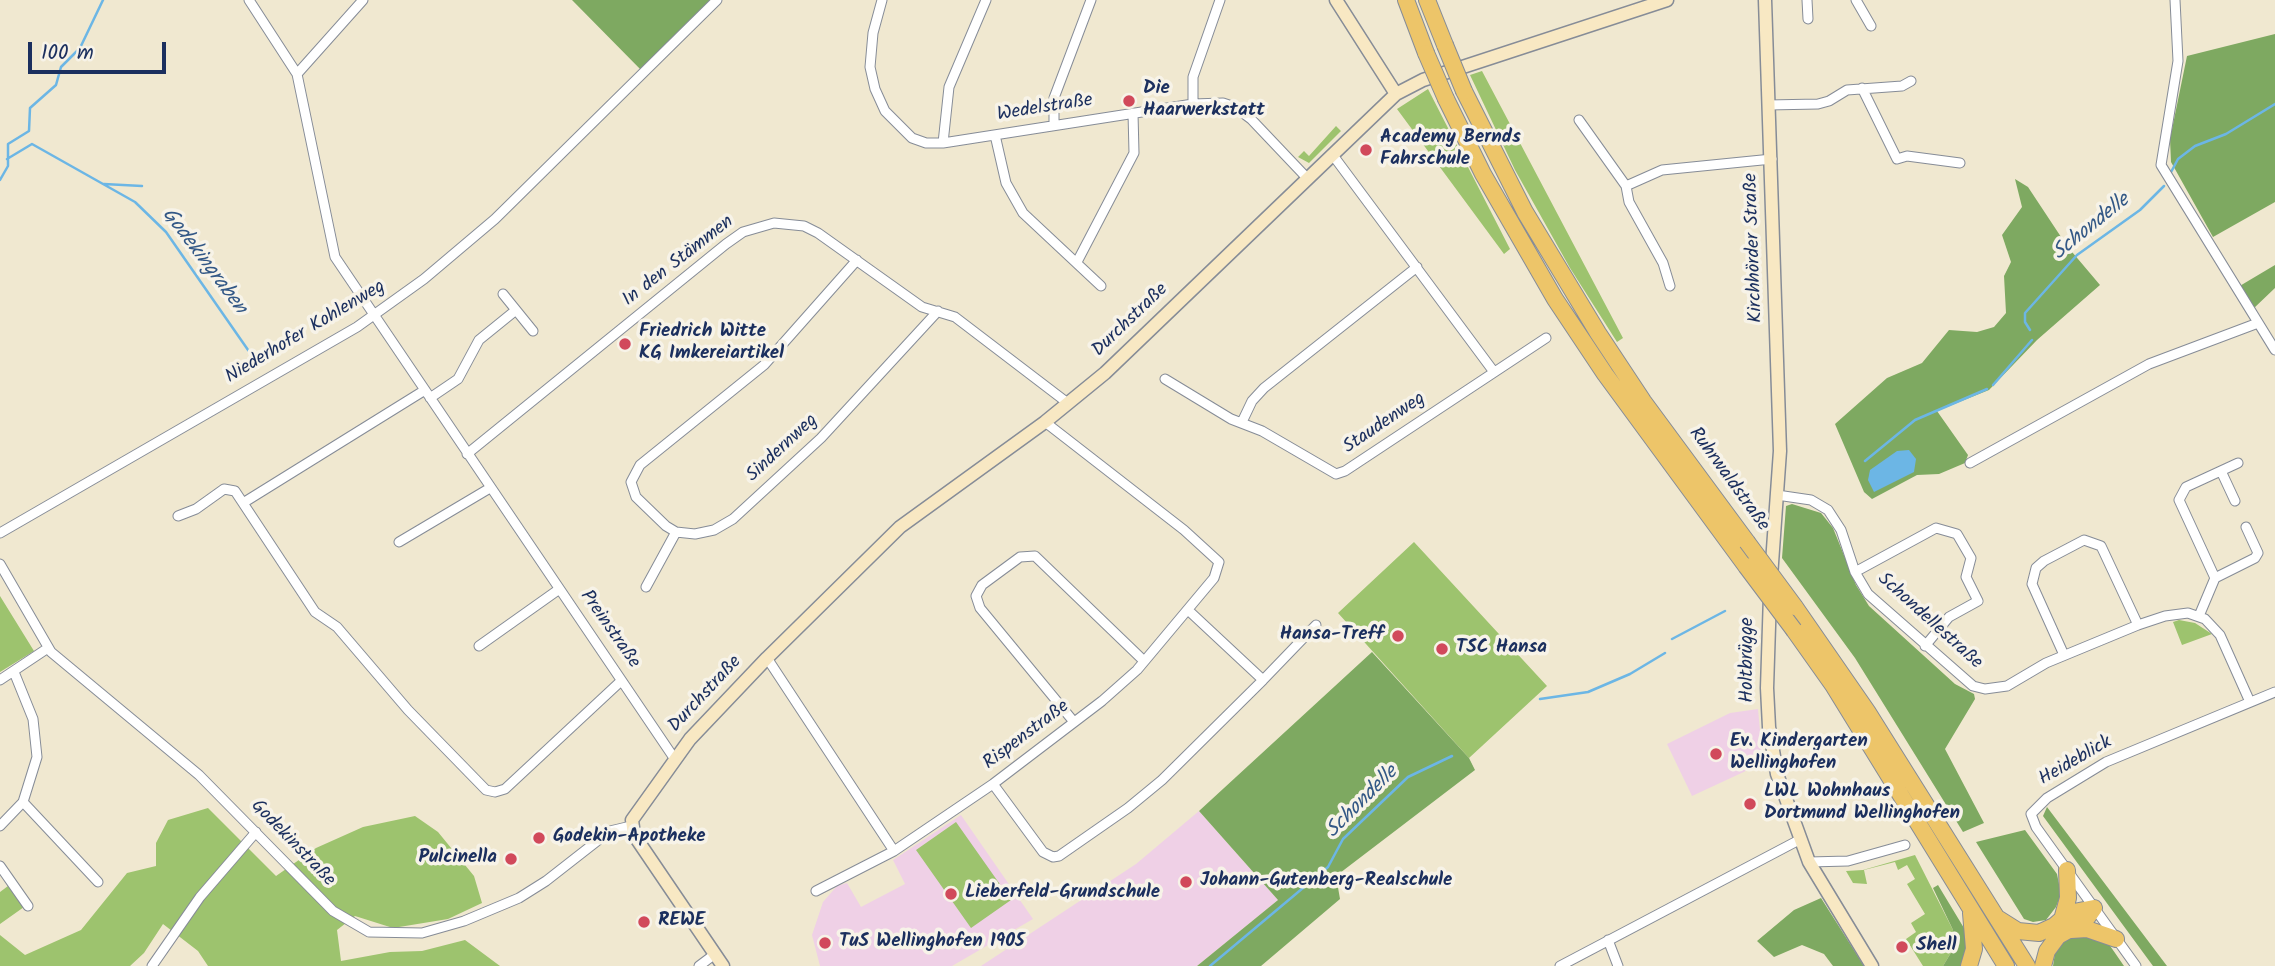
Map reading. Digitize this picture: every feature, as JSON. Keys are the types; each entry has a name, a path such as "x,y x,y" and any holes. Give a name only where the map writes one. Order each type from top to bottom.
{"highway":[{"name":"Ruhrwaldstraße","path":"1406,0 1446,99 1483,174 1555,299 1605,374 1794,630 1846,707 2006,966"},
{"name":"Ruhrwaldstraße","path":"1427,0 1464,91 1525,212 1598,333 1643,401 1795,607 1867,710 2027,966"},
{"path":"2043,966 2050,945 2066,923 2067,870"},
{"path":"1969,966 1974,949 1970,906"},
{"path":"1995,916 2010,928 2032,933 2066,923 2094,908"},
{"path":"2066,923 2116,939"}],"street":[{"path":"250,0 297,74 363,0"},
{"name":"Niederhofer Kohlenweg","path":"0,533 374,315 476,236 716,0"},
{"name":"Wedelstraße","path":"882,0 873,33 870,67 875,89 885,111 898,127 919,141 943,144 1193,104 1223,103 1242,111 1307,177"},
{"path":"943,144 949,87 986,0"},
{"path":"1054,125 1054,99 1091,0"},
{"path":"1193,104 1193,77 1220,0"},
{"path":"1336,0 1396,94"},
{"name":"Durchstraße","path":"674,758 767,658 900,527 1069,404 1105,373 1396,94 1423,80 1667,0"},
{"name":"Kirchhörder Straße","path":"1765,0 1779,362 1777,495"},
{"path":"1807,0 1808,19"},
{"path":"1856,0 1871,26"},
{"path":"2175,0 2178,61 2161,165 2275,350"},
{"name":"Preinstraße","path":"297,74 329,240 335,257 674,758"},
{"path":"1769,105 1818,104 1829,101 1838,92 1902,86 1911,81"},
{"path":"1862,88 1897,159 1907,156 1960,163"},
{"path":"1077,262 1134,153 1133,113"},
{"path":"1578,120 1626,186 1629,202 1663,262 1670,286"},
{"path":"995,135 1006,183 1023,213 1101,286"},
{"path":"1332,154 1494,372"},
{"path":"1626,186 1662,170 1772,159"},
{"name":"In den Stämmen","path":"467,454 743,232 774,223 804,226 922,307 955,317 1069,404"},
{"path":"646,587 676,533 636,497 631,482 640,465 764,365 857,260"},
{"path":"1242,422 1252,401 1264,388 1417,268"},
{"path":"503,294 533,331"},
{"path":"243,503 458,379 479,340 516,310"},
{"name":"Sindernweg","path":"676,533 695,534 714,530 733,519 821,439 938,311"},
{"path":"1970,463 2149,364 2258,323"},
{"name":"Staudenweg","path":"1165,379 1336,474 1345,471 1546,338"},
{"name":"Rispenstraße","path":"816,891 894,851 993,784 1113,692 1144,661 1214,578 1219,562 1148,499 1045,422"},
{"path":"2215,578 2179,500 2186,487 2238,463"},
{"path":"2221,471 2235,501"},
{"path":"399,542 490,488"},
{"path":"177,516 196,509 224,489 235,491 315,611 337,627 448,752 486,790 495,792 505,789 621,681"},
{"name":"Schondellestraße","path":"1777,495 1811,500 1828,510 1841,530 1856,572 1873,599 1969,684 1985,689 2007,686 2064,655 2138,625 2172,614 2199,616"},
{"name":"Holtbrügge","path":"1777,495 1767,642 1769,727 1777,774 1809,862 1872,966"},
{"path":"2246,527 2258,553 2255,558 2215,578 2199,616 2220,635 2250,702"},
{"path":"1856,572 1936,528 1957,534 1971,558 1966,577 1978,601 1949,617 1925,646"},
{"path":"2064,655 2032,584 2034,575 2044,561 2084,540 2101,546 2138,625"},
{"path":"1074,722 980,608 976,596 982,585 1020,557 1035,556 1144,661"},
{"name":"Godekinstraße","path":"0,564 48,648 199,775 333,911 369,932 422,933 458,923 519,898 547,881 610,831 631,826"},
{"path":"479,646 558,590"},
{"path":"1188,610 1262,680"},
{"path":"993,784 1043,852 1059,856 1128,808 1162,780 1317,625"},
{"path":"0,680 48,648"},
{"path":"767,658 894,851"},
{"path":"0,826 23,802 35,769 36,740 33,719 14,672"},
{"name":"Heideblick","path":"2136,966 2036,827 2031,814 2047,798 2106,762 2275,692"},
{"path":"674,758 635,813 631,826 723,966"},
{"path":"23,802 98,882"},
{"path":"152,966 200,897 256,832"},
{"path":"1560,966 1799,840"},
{"path":"1809,862 1848,861 1905,845"},
{"path":"0,866 28,906"},
{"path":"1608,940 1618,966"},
{"path":"699,966 715,954"}],"shaded area":[{"name":"Ev. Kindergarten Wellinghofen","path":"1758,709 1763,763 1692,796 1667,744 1730,713"},
{"name":"Johann-Gutenberg-Realschule","path":"1199,811 1278,900 1197,966 981,966 1136,864"},
{"name":"Lieberfeld-Grundschule","path":"961,815 1033,919 952,966 820,966 812,935 823,902 837,886 847,883 861,907 905,884 893,860"}],"green space":[{"path":"572,0 717,0 643,72"},
{"path":"2275,34 2275,202 2213,237 2171,162 2170,139 2187,56"},
{"path":"1482,71 1623,338 1617,342 1570,268 1515,170 1470,75"},
{"path":"1428,89 1510,249 1504,254 1397,109"},
{"path":"1336,126 1341,131 1309,163 1298,157 1304,151 1309,156"},
{"path":"2015,179 2028,187 2067,246 2100,285 2037,340 1989,390 1937,411 1968,455 1965,463 1939,474 1917,475 1872,499 1864,492 1835,424 1887,378 1922,363 1949,330 1977,332 1994,327 2006,313 2004,276 2011,262 2002,235 2022,207"},
{"path":"2275,265 2275,288 2253,309 2238,287"},
{"path":"1792,504 1821,513 1833,528 1856,585 1869,606 1955,684 1974,694 1975,699 1945,749 1984,823 1963,832 1855,658 1782,558 1786,506"},
{"name":"TSC Hansa","path":"1414,542 1547,686 1469,758 1338,613"},
{"path":"0,596 34,651 0,672"},
{"path":"2179,620 2195,623 2212,634 2182,645 2173,622"},
{"path":"1372,652 1469,758 1475,770 1336,876 1340,899 1261,966 1197,966 1278,900 1199,811"},
{"path":"2047,807 2167,966 2153,966 2043,816"},
{"path":"208,808 276,876 316,848 363,827 415,816 438,832 474,876 482,903 448,919 393,928 355,916 337,930 341,961 390,952 422,951 465,940 500,966 208,966 198,951 163,924 144,953 130,966 0,966 0,935 25,955 81,930 127,873 156,866 156,843 168,820"},
{"path":"956,822 1011,900 971,928 916,850"},
{"path":"2025,830 2057,874 2061,894 2056,907 2046,920 2033,922 2024,919 1976,842"},
{"path":"1915,855 1953,930 1952,951 1943,966 1923,966 1906,939 1916,932 1911,923 1925,914 1907,884 1915,879 1907,865 1898,870 1895,862 1864,870 1867,884 1853,883 1846,871 1863,870"},
{"path":"1938,885 1967,933 1967,955 1960,966 1943,966 1952,951 1953,930 1933,888"},
{"path":"8,886 24,907 0,924 0,892"},
{"path":"1821,898 1864,966 1833,966 1824,954 1802,945 1774,957 1757,941 1794,910"},
{"path":"2079,935 2104,937 2124,966 2053,966 2055,953 2065,940"}],"water":[{"path":"1909,450 1916,459 1914,472 1874,492 1868,480 1870,470 1897,451"}],"waterway":[{"path":"0,180 8,166 8,144 29,131 30,108 56,85 61,67 80,48 103,0"},
{"name":"Schondelle","path":"2170,174 2178,159 2195,146 2226,134 2275,104"},
{"name":"Godekingraben","path":"7,159 32,144 135,202 166,232 255,360"},
{"path":"104,184 142,186"},
{"name":"Schondelle","path":"2030,330 2025,322 2025,313 2077,255 2140,210 2164,186"},
{"name":"Schondelle","path":"1993,385 2032,340"},
{"name":"Schondelle","path":"1865,461 1915,420 1987,389"},
{"name":"Schondelle","path":"1672,639 1725,611"},
{"name":"Schondelle","path":"1540,699 1588,692 1630,674 1665,653"},
{"name":"Schondelle","path":"1210,966 1328,867 1343,839 1408,777 1452,756"}],"place":[{"name":"Die Haarwerkstatt","path":"1129,101"},
{"name":"Academy Bernds Fahrschule","path":"1366,150"},
{"name":"Friedrich Witte KG Imkereiartikel","path":"625,344"},
{"name":"Hansa-Treff","path":"1398,636"},
{"name":"TSC Hansa","path":"1442,649"},
{"name":"Ev. Kindergarten Wellinghofen","path":"1716,754"},
{"name":"LWL Wohnhaus Dortmund Wellinghofen","path":"1750,804"},
{"name":"Godekin-Apotheke","path":"539,838"},
{"name":"Pulcinella","path":"511,859"},
{"name":"Johann-Gutenberg-Realschule","path":"1186,882"},
{"name":"Lieberfeld-Grundschule","path":"951,894"},
{"name":"REWE","path":"644,922"},
{"name":"TuS Wellinghofen 1905","path":"825,943"},
{"name":"Shell","path":"1902,947"}]}
